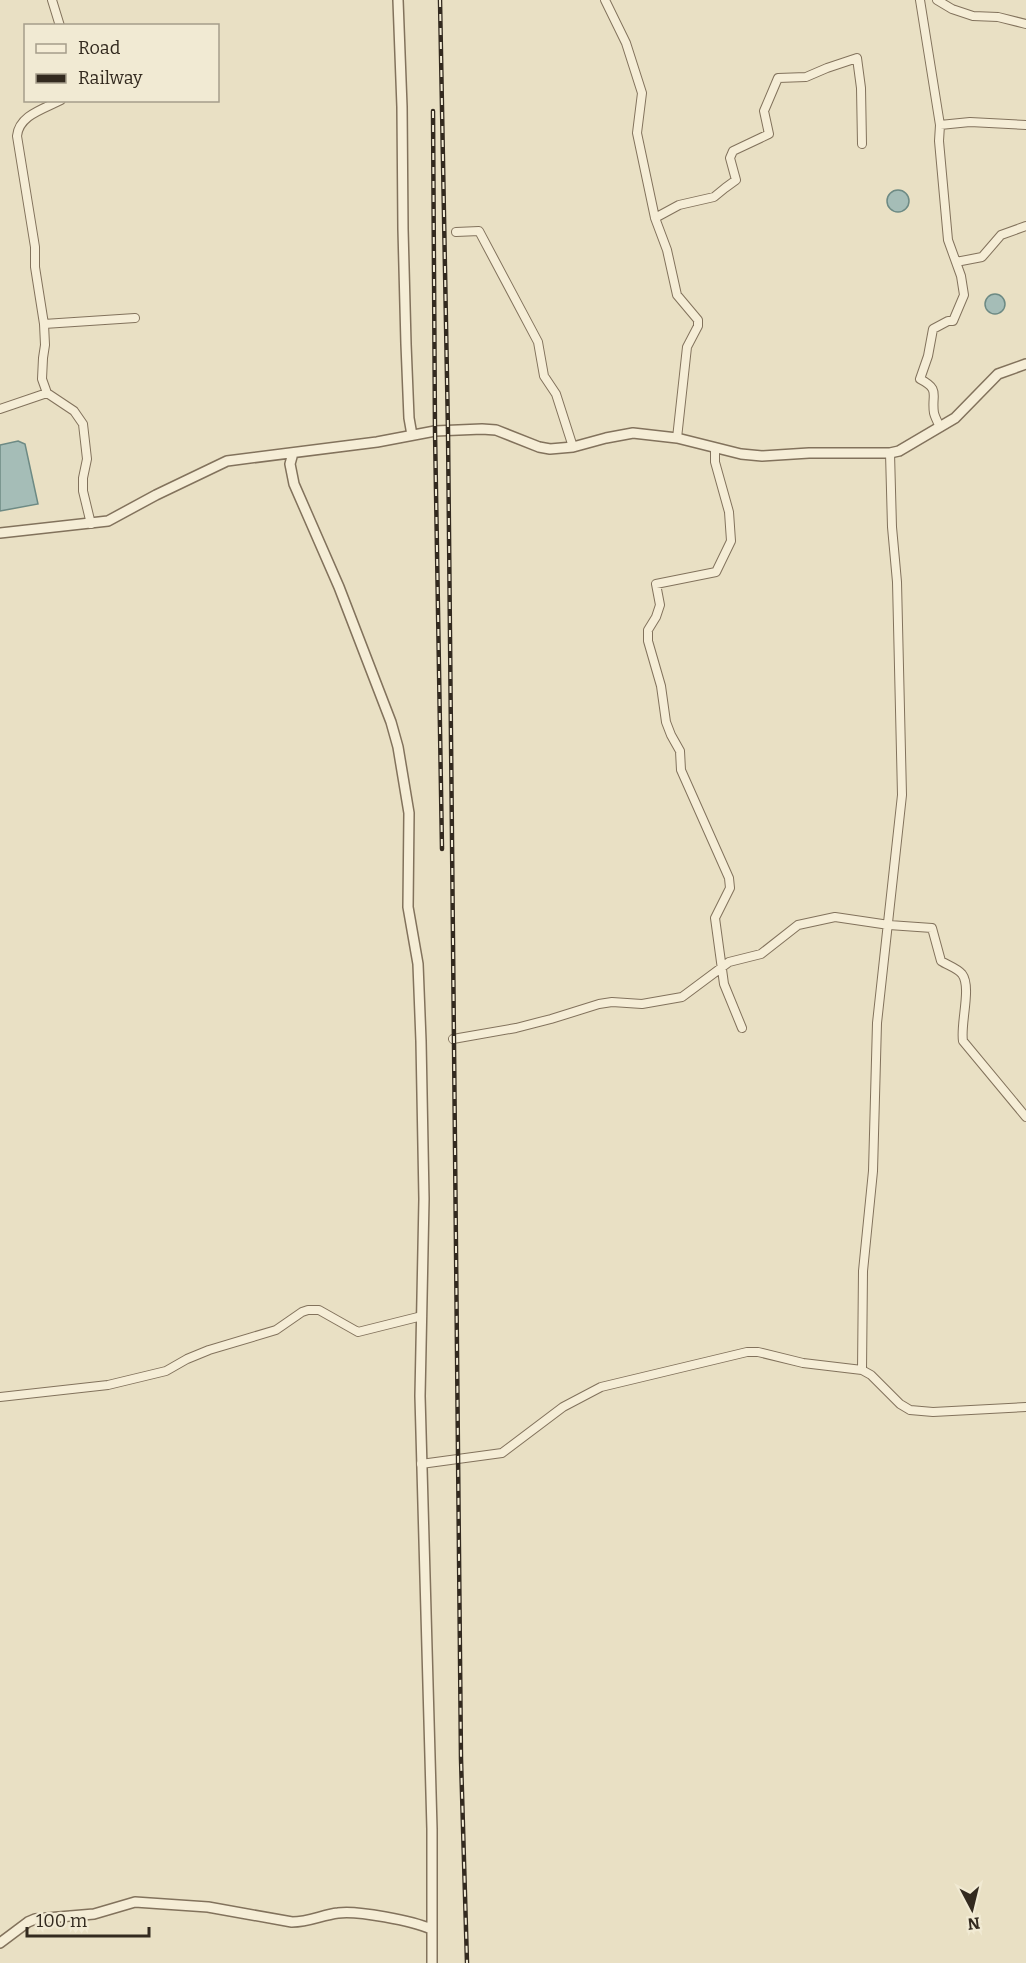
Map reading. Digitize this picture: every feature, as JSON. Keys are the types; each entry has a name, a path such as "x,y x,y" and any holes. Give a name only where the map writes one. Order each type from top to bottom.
{"street":[{"path":"52,0 59,24"},
{"path":"398,0 401,46 406,344 409,418 412,435"},
{"path":"605,0 626,43 642,93 637,133 655,218 667,250 677,294 698,320 698,326 687,347 677,438"},
{"path":"921,0 940,125 939,141 948,240 961,276 964,295 953,321 948,321 933,330 928,356 920,379 930,384 934,392 934,414 940,427"},
{"path":"937,0 952,9 973,16 998,17 1026,24"},
{"path":"655,218 679,206 714,198 736,180 730,158 733,151 769,134 765,111 778,78 806,77 857,58 861,88 862,144"},
{"path":"57,102 25,119 18,128 17,136 35,247 35,267 44,324 42,379 46,393 74,411 83,424 87,459 83,491 91,524"},
{"path":"940,125 970,122 1026,125"},
{"path":"956,262 982,257 1001,234 1026,226"},
{"path":"456,232 478,231 538,342 544,376 556,394 573,447"},
{"path":"44,324 135,318"},
{"path":"0,533 108,521 220,463 435,432 482,429 510,434 539,447 550,449 573,447 633,433 677,438 741,454 762,456 809,453 890,453 899,451 963,412 998,374 1026,364"},
{"path":"0,409 46,393"},
{"path":"715,448 715,462 729,512 731,541 716,572 656,584 660,604 656,617 648,630 648,641 661,686 666,722 680,752 681,770 729,878 730,888 715,918 724,984 742,1028"},
{"path":"293,453 290,464 292,478 339,587 385,706 398,747 406,786 410,840 408,907 418,964 421,1041 424,1199 420,1396 432,1829 432,1963"},
{"path":"862,1370 863,1271 873,1171 877,1023 902,795 897,582 892,527 890,453"},
{"path":"453,1039 551,1020 599,1004 612,1002 642,1004 682,997 729,962 760,954 798,925 835,916 889,925 932,928 941,961 959,971 964,977 966,1009 961,1031 963,1041 1026,1117"},
{"path":"0,1397 108,1385 166,1371 209,1350 276,1330 308,1310 318,1310 358,1332 422,1316"},
{"path":"422,1464 502,1453 563,1407 601,1388 747,1352 758,1352 803,1363 862,1370 871,1375 900,1404 910,1410 933,1412 1026,1407"},
{"path":"0,1943 28,1922 36,1919 94,1914 135,1902 208,1907 292,1922 303,1922 339,1912 351,1912 419,1924 431,1929"}],"water":[{"path":"898,190 906,193 909,201 906,209 898,212 890,209 887,201 890,193"},
{"path":"995,294 1002,297 1005,304 1002,311 995,314 988,311 985,304 988,297"},
{"path":"18,441 25,444 38,504 0,511 0,445"}],"railway":[{"path":"440,0 448,431 461,1759 467,1963"},
{"path":"433,111 435,431 442,849"}]}
